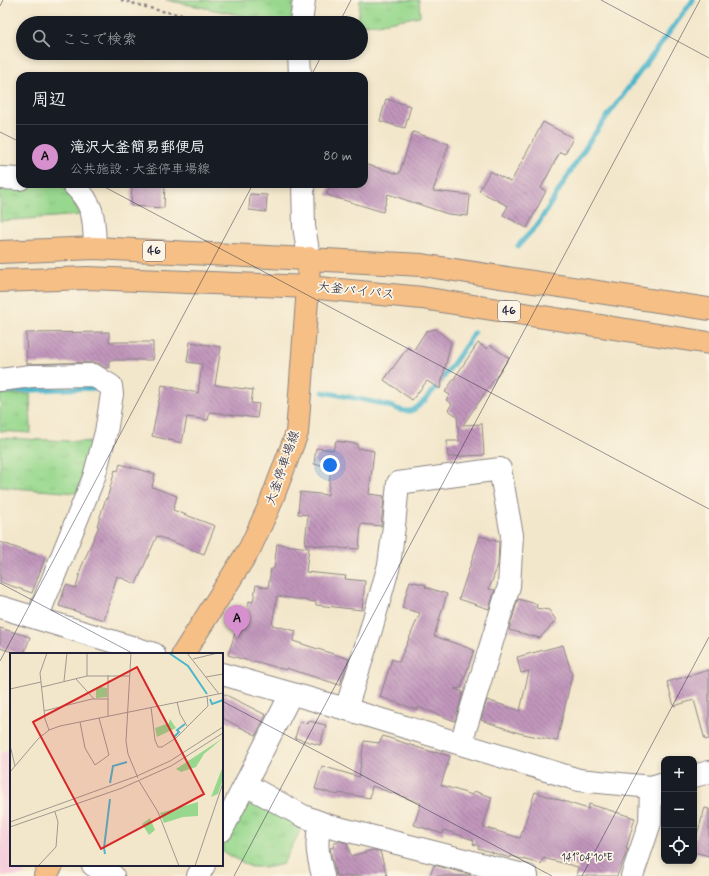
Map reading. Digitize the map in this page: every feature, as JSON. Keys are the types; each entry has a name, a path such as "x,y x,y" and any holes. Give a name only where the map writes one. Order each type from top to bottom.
{"main road":[{"name":"46","path":"0,252 95,248 422,265 709,309"},
{"name":"大釜停車場線","path":"184,653 250,548 270,507 297,433 309,258"},
{"name":"大釜バイパス","path":"0,281 88,278 308,287 422,298 709,343"},
{"path":"45,876 51,866"}],"street":[{"path":"302,16 304,0"},
{"path":"299,60 300,72"},
{"path":"0,178 16,179"},
{"path":"77,188 84,195 94,217 95,248"},
{"path":"303,188 304,226 309,258"},
{"path":"0,380 32,376 93,375 111,386 112,394 106,432 94,476 37,618"},
{"path":"346,709 370,633 389,565 398,483 500,469 512,535 509,586 461,744"},
{"path":"0,607 37,618 97,646 147,653"},
{"path":"223,674 346,709 579,780 657,785 650,823 632,876"},
{"path":"223,828 291,694"},
{"path":"697,775 709,772"},
{"path":"246,785 303,816 320,823 527,876"},
{"path":"320,823 317,853 323,876"},
{"path":"96,866 112,876"},
{"path":"198,876 203,866"}],"path":[{"path":"121,0 157,10 187,16"}],"shaded area":[{"path":"10,749 10,866 28,866 23,876 0,876 0,753"}],"green space":[{"path":"166,0 294,0 292,16 244,16"},
{"path":"360,0 419,0 420,16 368,25 368,16 359,16"},
{"path":"0,182 16,183 16,188 63,188 72,194 80,215 0,221"},
{"path":"4,394 30,394 31,433 0,431 0,396"},
{"path":"0,438 93,442 78,493 0,487"},
{"path":"246,797 304,823 283,864 270,867 251,867 223,852 223,841"}],"building":[{"path":"386,99 411,106 405,128 380,121"},
{"path":"543,122 573,138 565,154 560,152 541,188 546,191 527,228 503,215 508,206 479,191 490,171 511,182"},
{"path":"413,132 449,144 433,191 470,195 468,216 448,214 388,194 383,212 327,195 329,188 368,188 368,165 399,174"},
{"path":"132,188 165,188 164,208 131,206"},
{"path":"250,194 267,195 266,212 249,210"},
{"path":"436,329 451,342 440,389 427,381 412,400 384,380 408,347 413,351 426,331"},
{"path":"109,332 109,342 153,342 153,360 109,360 109,368 93,362 27,364 26,333"},
{"path":"190,342 221,347 215,385 253,390 251,403 259,404 257,418 210,412 208,420 187,417 182,443 152,436 162,385 198,393 202,364 187,362"},
{"path":"478,343 487,349 490,345 509,358 463,425 482,424 484,455 448,457 447,441 459,441 457,416 448,410 452,404 446,400 450,395 445,392"},
{"path":"336,441 357,444 357,448 374,451 369,494 384,496 381,526 361,524 359,549 305,544 308,515 298,514 300,492 328,495 331,466 314,464 316,448 333,450"},
{"path":"120,464 155,474 152,487 177,496 173,510 215,526 204,554 157,536 136,584 117,576 104,620 59,606 66,585 76,588 81,568 99,526 97,526 106,498 107,499 115,470 118,471"},
{"path":"480,536 499,542 498,565 489,589 495,590 489,609 459,599"},
{"path":"0,542 45,558 32,593 0,582"},
{"path":"277,544 309,548 306,572 346,576 345,579 365,581 362,610 316,605 316,602 277,596 272,625 296,631 293,641 349,659 340,685 286,668 286,670 228,655 242,612 246,614 249,601 253,602 256,585 268,588 271,569 274,569"},
{"path":"410,581 426,585 425,587 447,594 434,636 474,650 461,688 454,689 463,692 455,721 418,707 418,710 380,697 392,659 399,662 420,613 402,608"},
{"path":"518,599 537,604 536,608 549,610 556,620 540,638 509,630"},
{"path":"0,628 30,637 24,653 16,653 0,648"},
{"path":"563,645 572,675 557,741 519,733 481,720 487,700 520,711 529,671 521,673 517,657"},
{"path":"709,670 709,739 705,740 694,700 674,706 667,682"},
{"path":"223,694 266,715 256,735 223,718"},
{"path":"300,721 308,724 309,721 326,725 320,745 295,738"},
{"path":"383,736 435,753 450,756 441,785 472,795 474,791 492,797 483,827 520,838 535,792 588,809 589,804 635,818 626,849 628,849 617,876 576,876 578,867 543,858 541,864 511,856 510,858 478,848 479,846 473,844 474,840 444,830 443,834 414,825 421,803 372,786 370,798 339,793 338,795 315,789 322,766 359,777 364,741 379,743"},
{"path":"705,808 709,809 709,856 697,853 697,835"},
{"path":"340,841 347,843 351,856 373,850 380,851 387,876 336,876 330,848 334,847 333,844"},
{"path":"434,865 471,875 471,876 430,876"}],"waterway":[{"path":"518,246 538,224 592,137 693,0"},
{"path":"323,392 410,411 425,400 435,389 474,333"},
{"path":"0,392 97,388"}],"place":[{"name":"滝沢大釜簡易郵便局","path":"237,638"}]}
